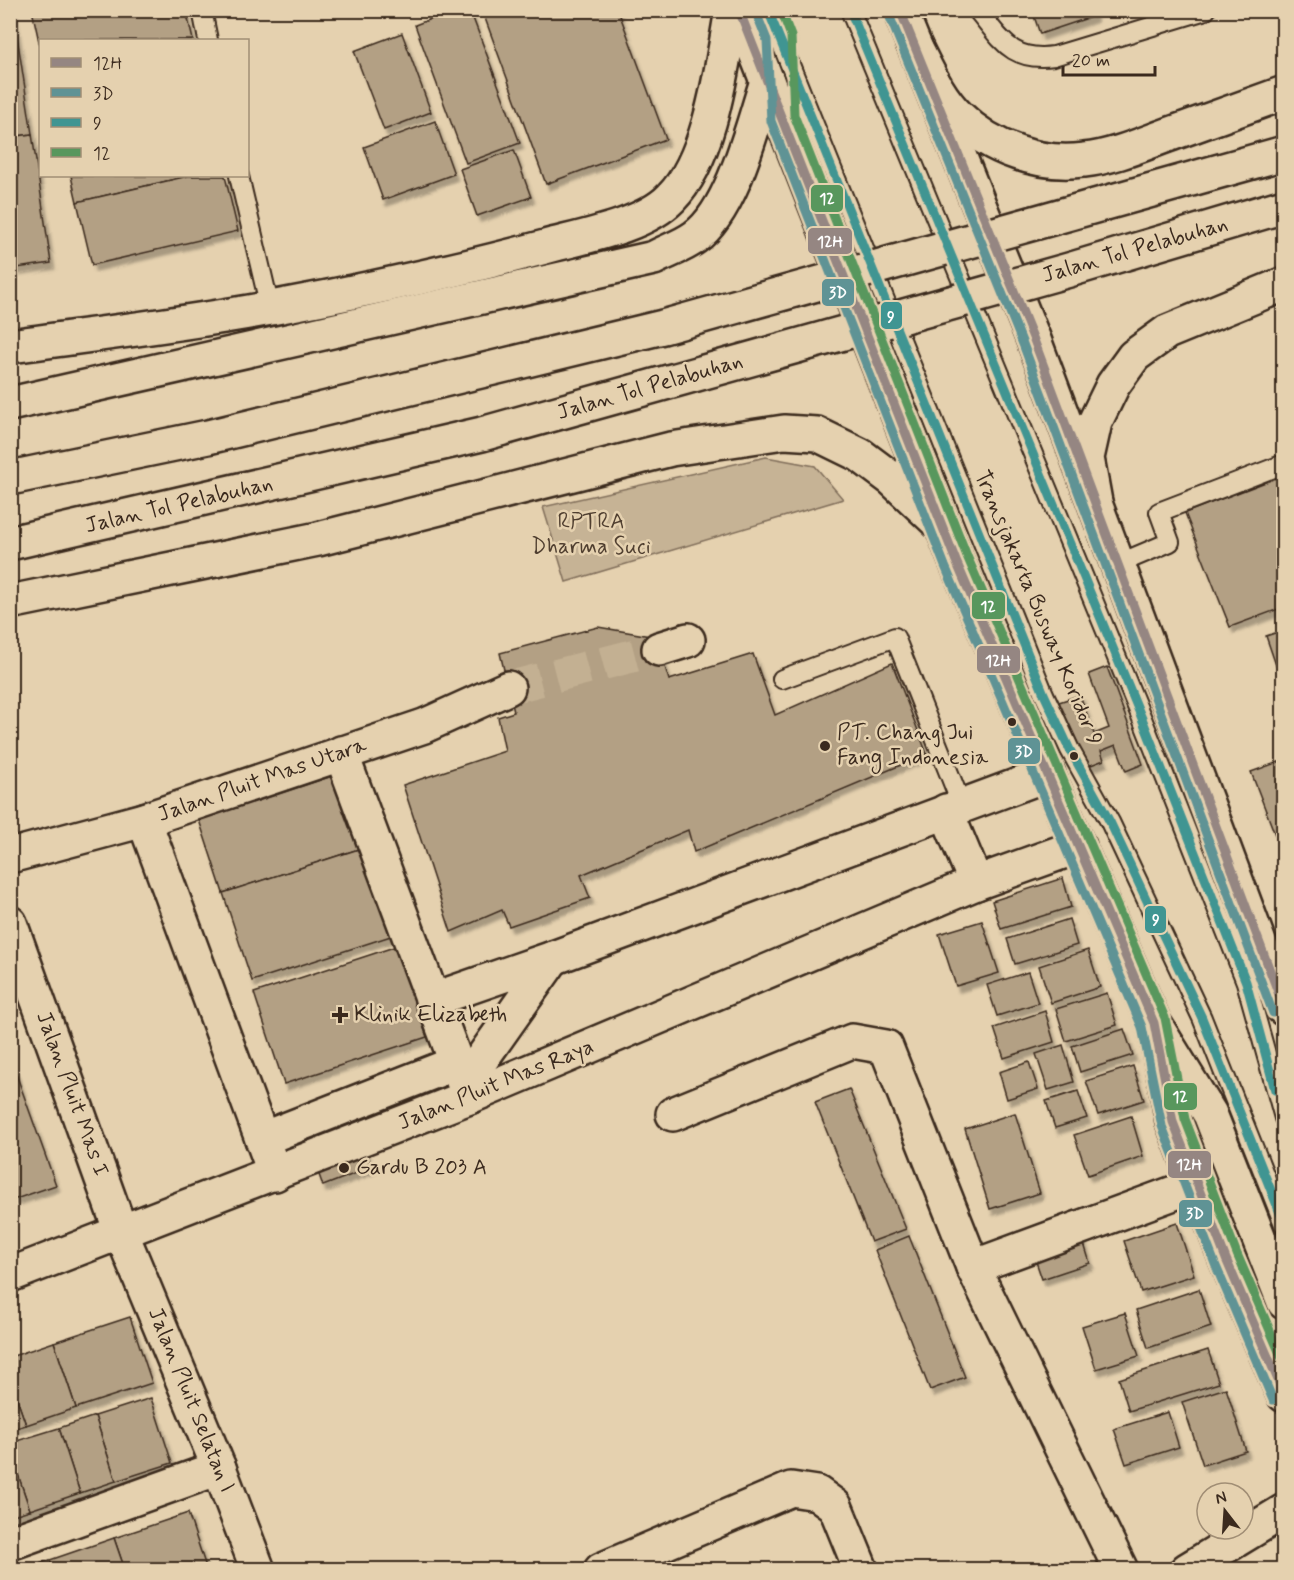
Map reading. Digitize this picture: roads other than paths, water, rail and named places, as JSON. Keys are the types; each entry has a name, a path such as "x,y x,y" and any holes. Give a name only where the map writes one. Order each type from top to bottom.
{"main road":[{"path":"10,346 270,308 519,254 591,234 652,213 671,199 682,184 702,142 711,115 732,10"},
{"path":"739,10 942,526 1155,1023 1210,1114 1284,1302"},
{"path":"900,10 1034,340 1284,1009"},
{"path":"913,43 938,90 958,116 1001,147 1056,162 1086,160 1127,149 1284,93"},
{"path":"10,404 654,258 696,237 721,206 737,174 767,81"},
{"path":"10,478 208,437 663,327 1284,153"},
{"name":"Jalan Tol Pelabuhan","path":"10,543 482,434 1069,270 1284,206"},
{"path":"1095,502 1087,458 1095,422 1113,385 1134,356 1167,332 1284,284"},
{"path":"18,601 318,539 671,449 784,432 817,434 860,455 892,479 942,526"},
{"name":"Jalan Pluit Mas Utara","path":"10,856 144,820 424,726 508,688"},
{"path":"341,753 463,1082"},
{"path":"432,1000 553,958 1048,774"},
{"path":"954,808 976,883"},
{"path":"144,820 275,1174"},
{"name":"Jalan Pluit Mas Raya","path":"10,1275 275,1174 463,1082 976,883 1079,846"},
{"name":"Jalan Pluit Mas I","path":"10,923 121,1232"},
{"path":"262,1139 463,1082 553,958"},
{"path":"1155,1023 1173,1122 1284,1395"},
{"path":"673,1114 852,1041 886,1047 973,1267 1121,1569"},
{"path":"973,1267 1198,1184"},
{"name":"Jalan Pluit Selatan I","path":"121,1232 219,1467 258,1569"},
{"path":"10,1543 219,1467"},
{"path":"601,1569 791,1489 818,1493 835,1506 861,1569"},
{"path":"1187,1569 1284,1511"}],"lane":[{"path":"201,10 208,39"},
{"name":"Transjakarta Busway Koridor 9","path":"768,10 1044,694 1070,750 1110,822 1202,1018 1284,1224"},
{"path":"850,10 1143,721 1246,982 1284,1118"},
{"path":"976,10 1014,51 1034,59 1054,56 1206,10"},
{"path":"779,37 782,117"},
{"path":"239,177 270,308"},
{"path":"1118,564 1170,542 1159,512 1284,464"},
{"path":"782,679 895,637 954,808"}],"tunnel":[{"path":"508,688 659,649"}],"place":[{"name":"PT. Chang Jui Fang Indonesia","path":"825,746"},
{"name":"Klinik Elizabeth","path":"340,1015"},
{"name":"Gardu B 203 A","path":"344,1168"}],"park label":[{"name":"RPTRA Dharma Suci","path":"591,534"}]}
